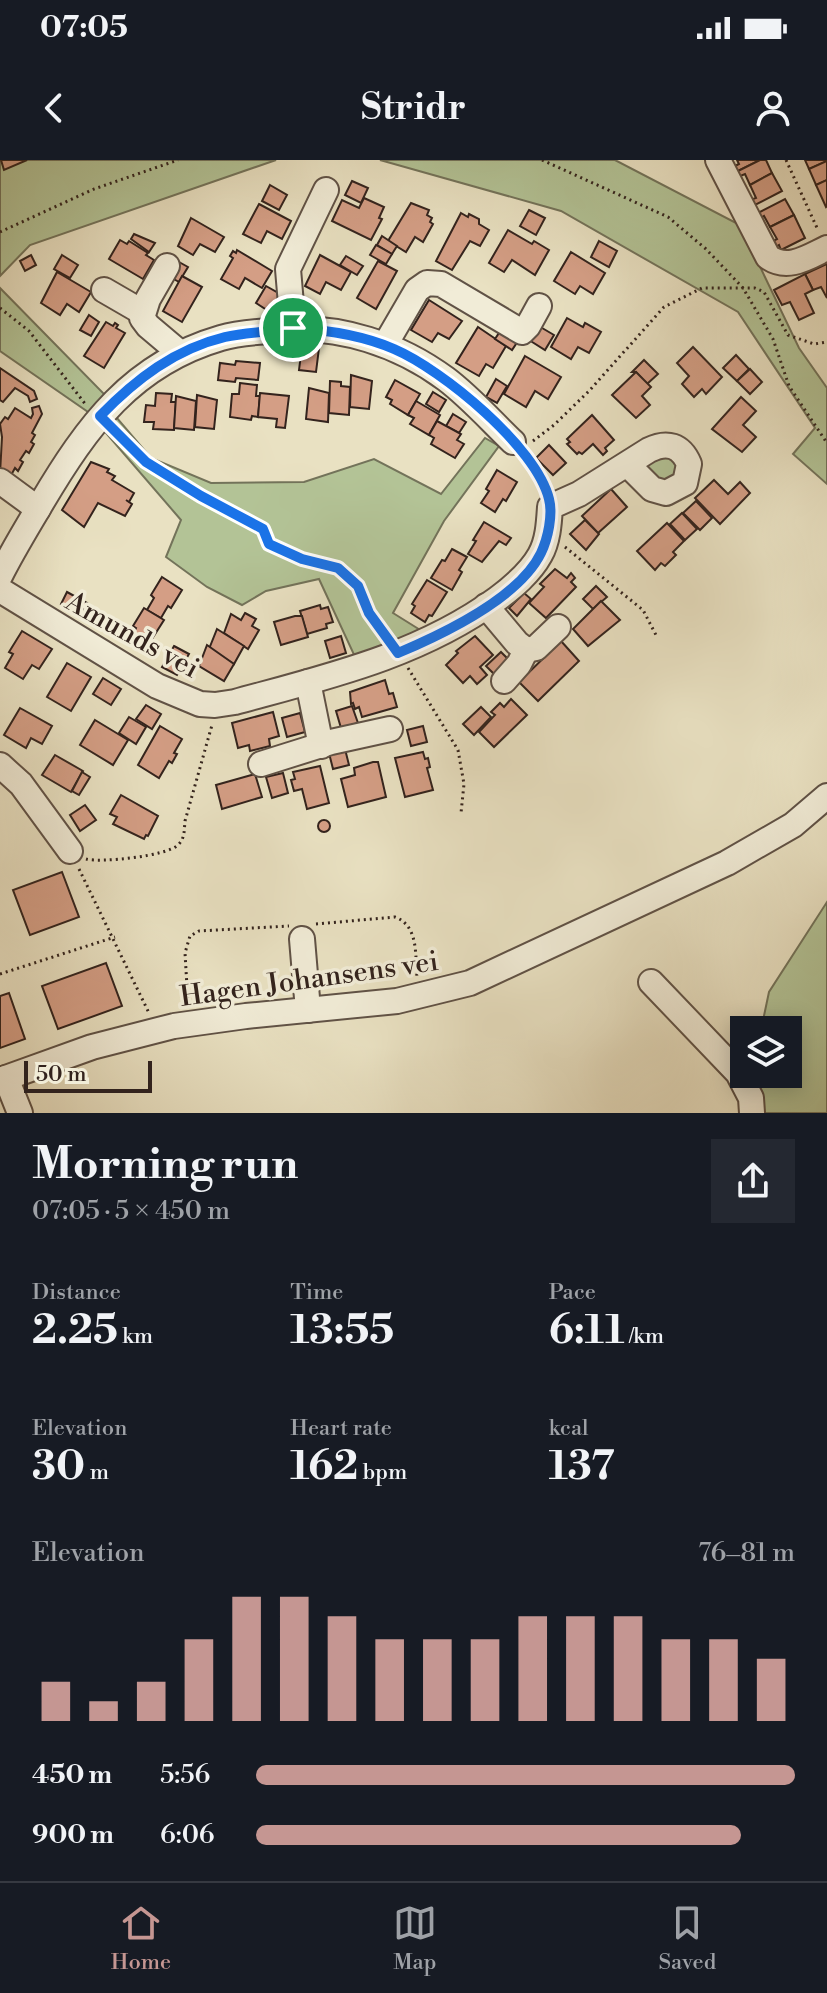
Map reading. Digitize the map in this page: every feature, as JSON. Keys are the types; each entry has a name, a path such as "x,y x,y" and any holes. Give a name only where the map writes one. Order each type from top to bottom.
{"street":[{"path":"718,160 768,257 784,264 796,263 827,248"},
{"path":"293,328 288,269 326,190"},
{"path":"167,266 142,312 142,318 180,353"},
{"path":"385,345 417,290 427,283 441,284 522,332 539,306"},
{"path":"104,290 142,312"},
{"path":"0,576 79,442 100,416 139,379 180,353 224,337 293,328 339,332 385,345 447,380 516,446"},
{"path":"550,507 579,494 627,464"},
{"path":"0,481 38,509"},
{"name":"Amunds vei","path":"0,590 157,686 190,701 215,705 235,702 398,653 455,626 511,588 529,570 541,554 550,507"},
{"path":"486,606 526,650 536,648 558,627"},
{"path":"504,681 526,650"},
{"path":"308,682 321,746"},
{"path":"261,764 390,729"},
{"path":"0,765 21,784 70,851"},
{"name":"Hagen Johansens vei","path":"3,1079 82,1050 157,1030 215,1020 415,998 488,976 748,852 793,825 827,796"},
{"path":"302,939 308,1010"},
{"path":"651,982 738,1073 751,1098 752,1113"},
{"path":"3,1079 20,1113"}],"path":[{"path":"0,232 94,189 178,160"},
{"path":"542,160 668,217 706,249 743,288 773,339 789,386 827,443"},
{"path":"786,160 827,248"},
{"path":"550,507 542,481 516,446 554,425 589,391 664,307 702,288 743,288 764,292 788,335 814,344 827,342"},
{"path":"0,308 29,331 82,402 146,462 263,529 269,544 302,559 338,568 358,586 369,613 398,653 458,750 464,784 461,813"},
{"path":"547,533 643,610 656,635"},
{"path":"70,851 89,861 156,854 176,847 184,835 215,705"},
{"path":"70,851 115,937 157,1030"},
{"path":"0,974 115,937"}],"green space":[{"path":"0,160 276,160 30,245 0,276"},
{"path":"380,160 615,160 740,225 799,348 827,388 827,484 793,454 815,428 738,312 561,211"},
{"path":"0,288 105,395 116,417 151,458 211,483 304,482 374,459 441,494 485,438 499,446 444,521 393,613 425,633 356,659 319,579 266,591 242,605 207,587 166,557 181,520 88,412 0,351"},
{"path":"660,452 685,465 664,487 644,465"},
{"path":"827,902 827,1113 761,1113 760,1088 802,1088 802,1016 764,1016 769,992"}],"building":[{"path":"1,160 27,160 4,170"},
{"path":"737,160 760,160 736,172 733,167 739,164"},
{"path":"766,160 772,173 750,185 745,174 738,177 736,172"},
{"path":"805,160 827,160 827,161 809,169"},
{"path":"827,161 827,180 816,185 809,169"},
{"path":"772,173 782,191 753,206 750,200 756,198 750,185"},
{"path":"827,180 827,206 826,207 816,185"},
{"path":"352,181 368,188 361,203 345,195"},
{"path":"270,185 287,195 279,210 262,201"},
{"path":"364,198 384,207 379,218 382,219 371,240 332,221 342,200 359,208"},
{"path":"785,199 794,215 770,227 764,216 759,219 756,214"},
{"path":"411,203 429,210 427,215 432,218 430,222 433,224 423,242 415,237 406,252 388,241"},
{"path":"259,204 291,221 282,239 267,231 261,243 243,234"},
{"path":"529,210 545,218 536,235 520,226"},
{"path":"461,213 479,219 479,224 489,230 480,246 470,241 452,270 436,261"},
{"path":"794,215 805,238 781,250 779,245 774,248 771,242 777,239 770,227"},
{"path":"191,218 224,237 215,252 200,244 193,255 178,246"},
{"path":"508,230 549,250 535,275 512,260 504,272 489,263"},
{"path":"134,234 155,243 149,252 131,239"},
{"path":"382,236 397,246 392,254 377,245"},
{"path":"120,240 127,244 129,241 154,260 143,279 109,259"},
{"path":"599,241 617,251 609,267 591,257"},
{"path":"376,245 392,254 386,264 370,255"},
{"path":"237,250 272,271 262,288 245,278 239,289 221,279 233,258 230,256"},
{"path":"571,252 605,273 593,294 580,286 575,294 554,281"},
{"path":"31,255 36,265 25,271 20,261"},
{"path":"62,255 78,265 70,278 54,269"},
{"path":"320,255 351,272 341,290 326,282 320,294 305,286"},
{"path":"346,256 363,266 357,275 340,265"},
{"path":"378,261 397,271 376,309 357,298"},
{"path":"179,262 188,267 179,282 170,277"},
{"path":"827,264 827,298 821,287 813,290 805,274"},
{"path":"57,272 91,292 79,312 67,304 60,315 41,303"},
{"path":"805,274 813,290 805,294 814,313 799,320 790,302 782,305 774,290"},
{"path":"182,276 202,287 182,322 163,311"},
{"path":"266,286 280,294 270,312 256,303"},
{"path":"429,300 462,321 449,339 438,333 432,342 411,330"},
{"path":"89,315 99,322 91,336 80,330"},
{"path":"567,318 601,332 589,353 578,347 571,359 551,347"},
{"path":"106,322 113,326 115,323 118,325 116,328 125,333 104,368 84,356"},
{"path":"537,325 554,335 545,350 529,340"},
{"path":"478,327 506,346 493,368 486,364 479,376 456,363"},
{"path":"501,330 518,341 512,350 495,339"},
{"path":"302,346 319,348 316,372 299,370"},
{"path":"693,347 722,377 706,394 702,389 694,397 682,384 689,376 677,363"},
{"path":"736,355 749,369 737,381 723,368"},
{"path":"525,356 561,377 548,399 535,391 526,407 504,394"},
{"path":"644,360 658,374 647,384 636,372 632,372"},
{"path":"236,361 260,363 258,380 218,380 220,363 235,365"},
{"path":"0,368 34,391 37,399 30,402 28,396 15,388 3,402 0,400"},
{"path":"750,369 762,382 750,394 737,381"},
{"path":"636,372 651,387 642,396 650,405 636,418 612,395"},
{"path":"351,375 372,381 369,409 350,407"},
{"path":"496,379 507,386 497,403 486,397"},
{"path":"395,380 420,394 408,415 390,404 392,400 386,397"},
{"path":"330,381 350,387 349,415 329,413"},
{"path":"240,383 257,385 256,396 260,396 258,417 252,416 251,420 230,417 232,394 239,394"},
{"path":"309,388 329,393 328,422 306,419"},
{"path":"433,392 446,400 439,412 426,404"},
{"path":"156,393 172,394 171,402 176,402 174,430 153,429 154,422 144,422 146,405 155,406"},
{"path":"260,393 289,396 285,428 276,427 277,419 258,417"},
{"path":"197,395 217,400 214,429 195,427"},
{"path":"176,396 196,401 194,430 174,428"},
{"path":"741,397 756,411 743,425 756,437 742,452 712,429"},
{"path":"416,401 440,415 429,435 410,424 414,418 408,415"},
{"path":"39,406 42,414 32,433 35,435 31,442 34,444 20,460 23,462 18,471 15,468 9,479 0,474 0,424 5,417 8,419 15,408 31,418 32,408"},
{"path":"453,414 466,422 459,433 446,426"},
{"path":"592,415 614,440 605,448 607,451 603,455 593,444 582,454 577,454 567,444 570,442 567,439"},
{"path":"437,421 461,434 457,440 464,444 455,458 431,444 434,438 429,435"},
{"path":"549,445 566,463 553,475 536,458"},
{"path":"91,462 109,469 107,472 115,476 112,480 134,493 125,516 98,503 84,527 62,510"},
{"path":"497,470 517,482 495,512 481,503"},
{"path":"714,480 728,494 740,482 750,493 720,524 695,498"},
{"path":"611,489 627,507 598,533 582,516"},
{"path":"696,501 712,518 700,530 683,513"},
{"path":"682,513 697,529 685,540 670,524"},
{"path":"585,520 599,534 586,550 570,534"},
{"path":"484,522 511,538 506,545 499,541 482,562 468,554"},
{"path":"667,523 684,541 665,566 661,563 655,570 637,551"},
{"path":"452,549 467,557 452,590 431,578"},
{"path":"555,569 567,578 571,573 575,578 571,582 576,587 546,618 529,603 544,587 540,584"},
{"path":"162,577 182,590 161,618 147,610 154,598 151,595"},
{"path":"427,580 447,592 425,622 411,613 415,606 412,604"},
{"path":"596,586 607,597 593,609 583,599"},
{"path":"67,592 87,603 81,615 61,604"},
{"path":"524,593 531,599 517,616 509,608"},
{"path":"601,601 620,620 588,646 573,629"},
{"path":"320,605 321,609 328,607 333,622 326,624 327,628 307,634 300,611"},
{"path":"144,608 164,620 145,650 129,641 136,628 133,626"},
{"path":"245,613 256,619 252,626 259,630 248,649 224,633 231,614 241,620"},
{"path":"302,616 308,637 281,645 274,622"},
{"path":"217,629 244,646 234,664 209,649"},
{"path":"22,631 52,649 39,669 32,665 23,679 5,668 13,654 9,652"},
{"path":"341,636 346,653 330,658 325,641"},
{"path":"475,636 493,655 480,667 487,675 477,684 470,676 463,683 446,665 458,653 456,651"},
{"path":"561,641 579,661 538,701 519,682"},
{"path":"207,645 234,664 224,681 199,666"},
{"path":"174,646 189,654 177,675 162,667"},
{"path":"501,652 512,663 497,677 486,666"},
{"path":"67,663 91,677 71,711 47,697"},
{"path":"103,678 121,689 111,705 93,694"},
{"path":"385,680 397,707 362,717 359,707 355,709 351,704 350,692"},
{"path":"511,699 527,715 494,747 479,732 495,715 491,712 500,703 504,707"},
{"path":"146,705 161,714 152,729 136,719"},
{"path":"352,706 358,723 341,728 336,711"},
{"path":"481,707 491,717 474,735 463,724"},
{"path":"20,708 52,726 42,744 31,738 26,748 4,735"},
{"path":"273,712 279,736 269,739 270,746 250,751 249,745 238,748 232,723"},
{"path":"300,713 305,732 287,737 282,718"},
{"path":"129,717 146,727 136,744 119,733"},
{"path":"95,720 128,740 113,765 80,745"},
{"path":"160,726 182,739 172,763 169,761 159,778 138,765"},
{"path":"423,726 427,742 411,746 407,730"},
{"path":"345,749 349,765 333,769 329,753"},
{"path":"423,752 425,759 428,758 430,767 427,768 433,790 405,797 395,758"},
{"path":"55,755 83,771 71,792 42,775"},
{"path":"378,762 386,797 348,807 341,779 355,775 354,768"},
{"path":"320,766 329,803 307,809 302,789 294,791 291,780 295,779 293,772"},
{"path":"82,772 90,777 79,795 72,791"},
{"path":"283,773 288,793 272,798 266,777"},
{"path":"255,774 262,797 222,809 216,785"},
{"path":"121,795 158,816 144,839 113,824 117,817 110,814"},
{"path":"85,805 96,820 80,831 70,815"},
{"path":"324,820 330,826 324,832 318,826"},
{"path":"62,872 79,917 30,935 13,890"},
{"path":"106,963 122,1006 58,1029 42,986"},
{"path":"9,993 25,1039 0,1048 0,996"}],"route":[{"path":"293,328 339,332 373,341 423,364 447,380 513,442 542,481 548,498 550,521 544,546 522,579 455,626 398,653 369,613 358,586 338,568 302,559 269,544 263,529 146,462 100,416 139,379 180,353 224,337 293,328"}]}
